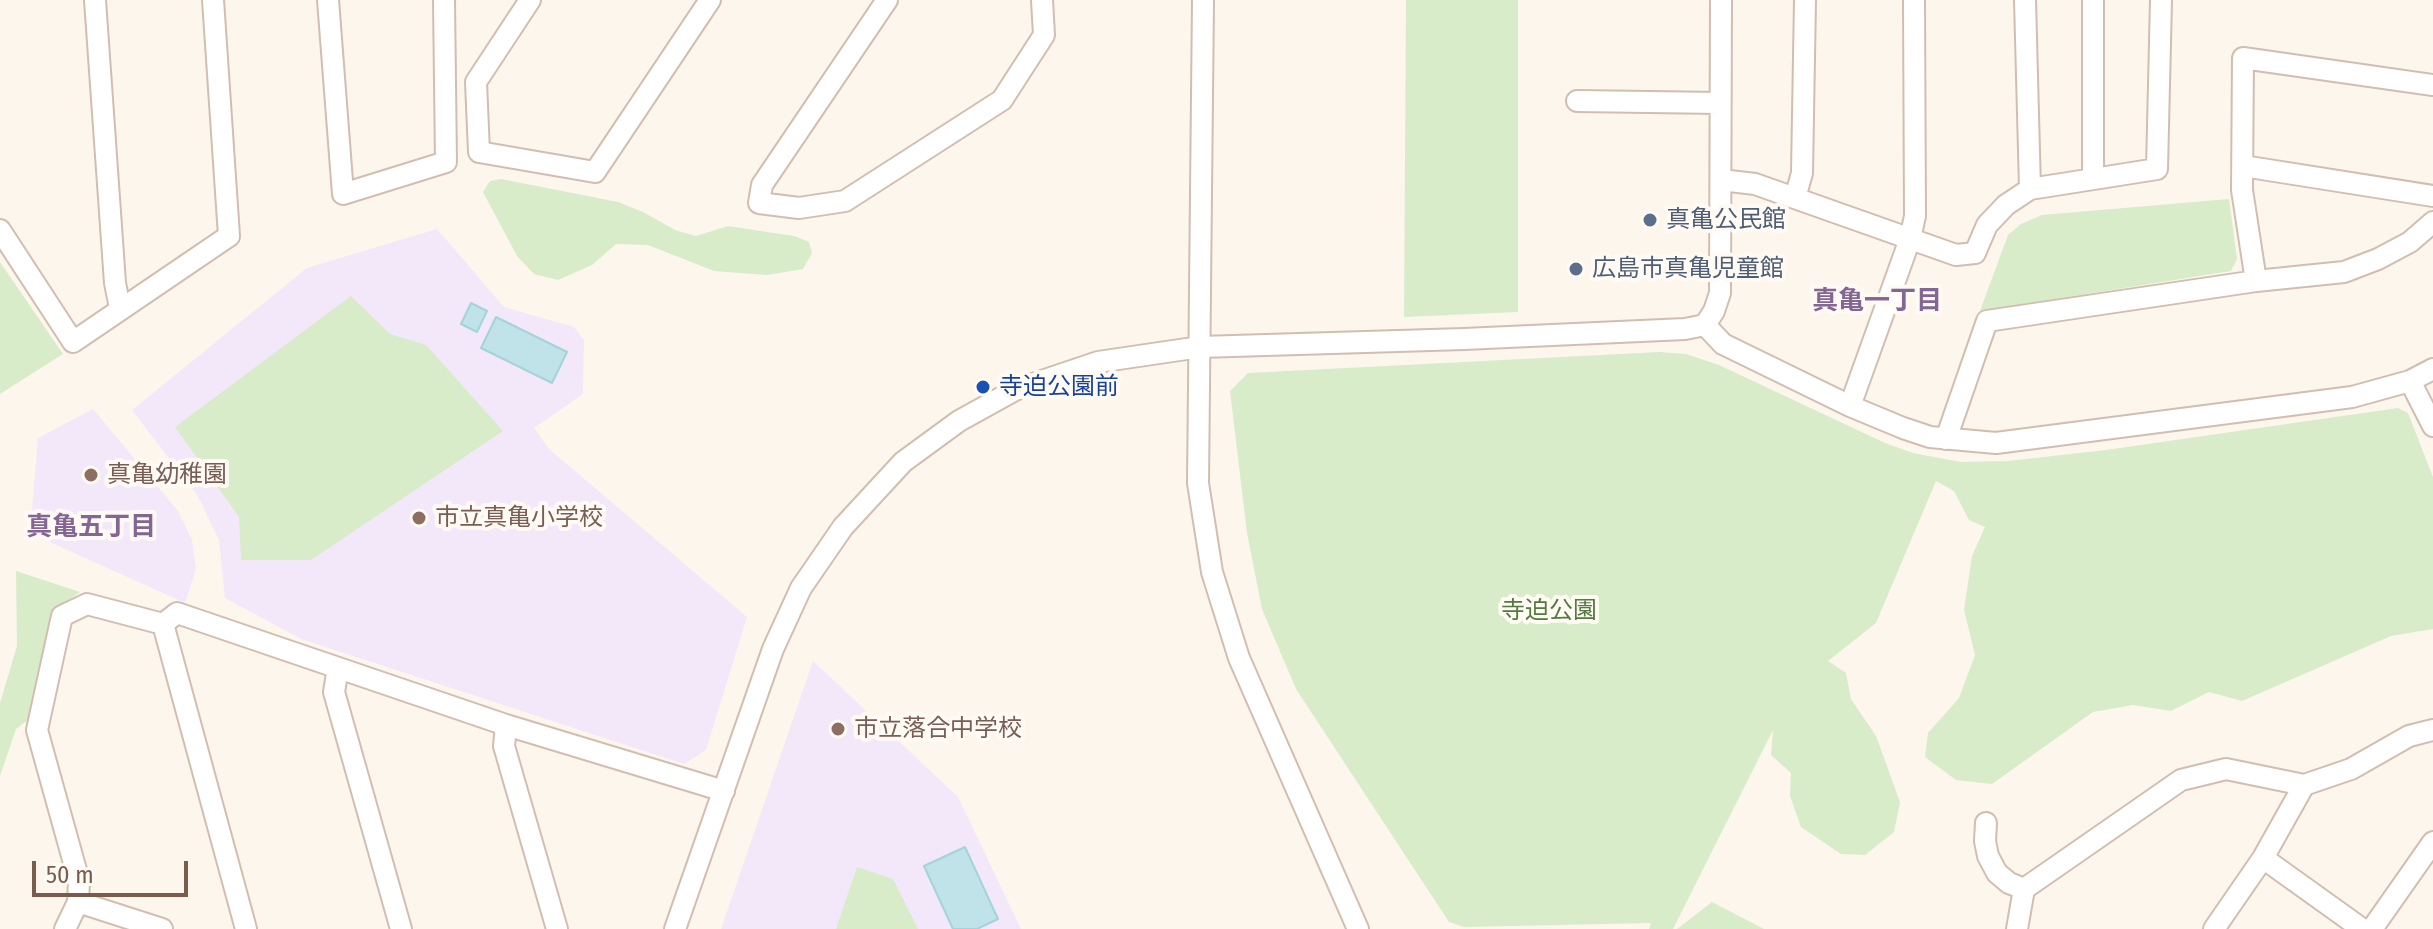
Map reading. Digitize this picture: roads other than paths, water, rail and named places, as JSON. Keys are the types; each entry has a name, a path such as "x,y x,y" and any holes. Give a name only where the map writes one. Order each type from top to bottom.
{"street":[{"path":"95,0 115,283 120,308"},
{"path":"0,230 73,342 229,236 213,0"},
{"path":"328,0 343,194 446,162 444,0"},
{"path":"530,0 476,82 479,152 595,172 710,0"},
{"path":"887,0 762,185 759,203 799,208 845,201 1002,100 1044,35 1042,0"},
{"path":"1203,0 1198,483 1212,572 1239,658 1358,929"},
{"path":"675,929 773,649 801,588 843,527 903,462 959,421 1015,390 1098,362 1200,347 1464,339 1685,329 1705,325 1720,293 1721,0"},
{"path":"1795,198 1802,173 1805,0"},
{"path":"1850,406 1910,239 1915,216 1914,0"},
{"path":"2025,0 2030,189"},
{"path":"2093,0 2093,179"},
{"path":"1721,180 1755,184 1956,255 1975,253 1987,225 2006,205 2030,189 2157,169 2161,0"},
{"path":"2256,281 2242,190 2243,58 2433,85"},
{"path":"1577,101 1720,103"},
{"path":"2243,166 2433,196"},
{"path":"1946,439 1987,321 2256,281 2344,272 2410,242 2433,222"},
{"path":"1705,325 1723,344 1850,406 1903,428 1930,437 1996,443 2352,397 2410,381 2433,369"},
{"path":"2410,381 2433,426"},
{"path":"65,929 78,902 79,881 37,730 62,616 87,604 163,624"},
{"path":"163,624 177,613 506,725 724,791"},
{"path":"163,624 246,929"},
{"path":"338,668 334,692 401,929"},
{"path":"506,725 504,746 557,929"},
{"path":"2017,929 2024,889 2181,780 2226,769 2304,785 2351,769 2409,736 2433,730"},
{"path":"2214,929 2263,858 2304,785"},
{"path":"1986,823 1988,856 1997,873 2009,883 2024,889"},
{"path":"2263,858 2360,928 2433,842"},
{"path":"78,902 162,929"}],"water":[{"path":"471,303 487,311 477,332 461,324"},
{"path":"496,317 567,352 552,383 481,348"},
{"path":"965,847 998,919 977,929 953,929 924,866"}],"place":[{"name":"真亀公民館","path":"1650,220"},
{"name":"広島市真亀児童館","path":"1576,269"},
{"name":"寺迫公園前","path":"983,387"},
{"name":"真亀幼稚園","path":"91,475"},
{"name":"市立真亀小学校","path":"419,518"},
{"name":"市立落合中学校","path":"838,729"}],"district":[{"name":"真亀一丁目","path":"1877,302"},
{"name":"真亀五丁目","path":"91,528"}],"park label":[{"name":"寺迫公園","path":"1549,611"}]}
